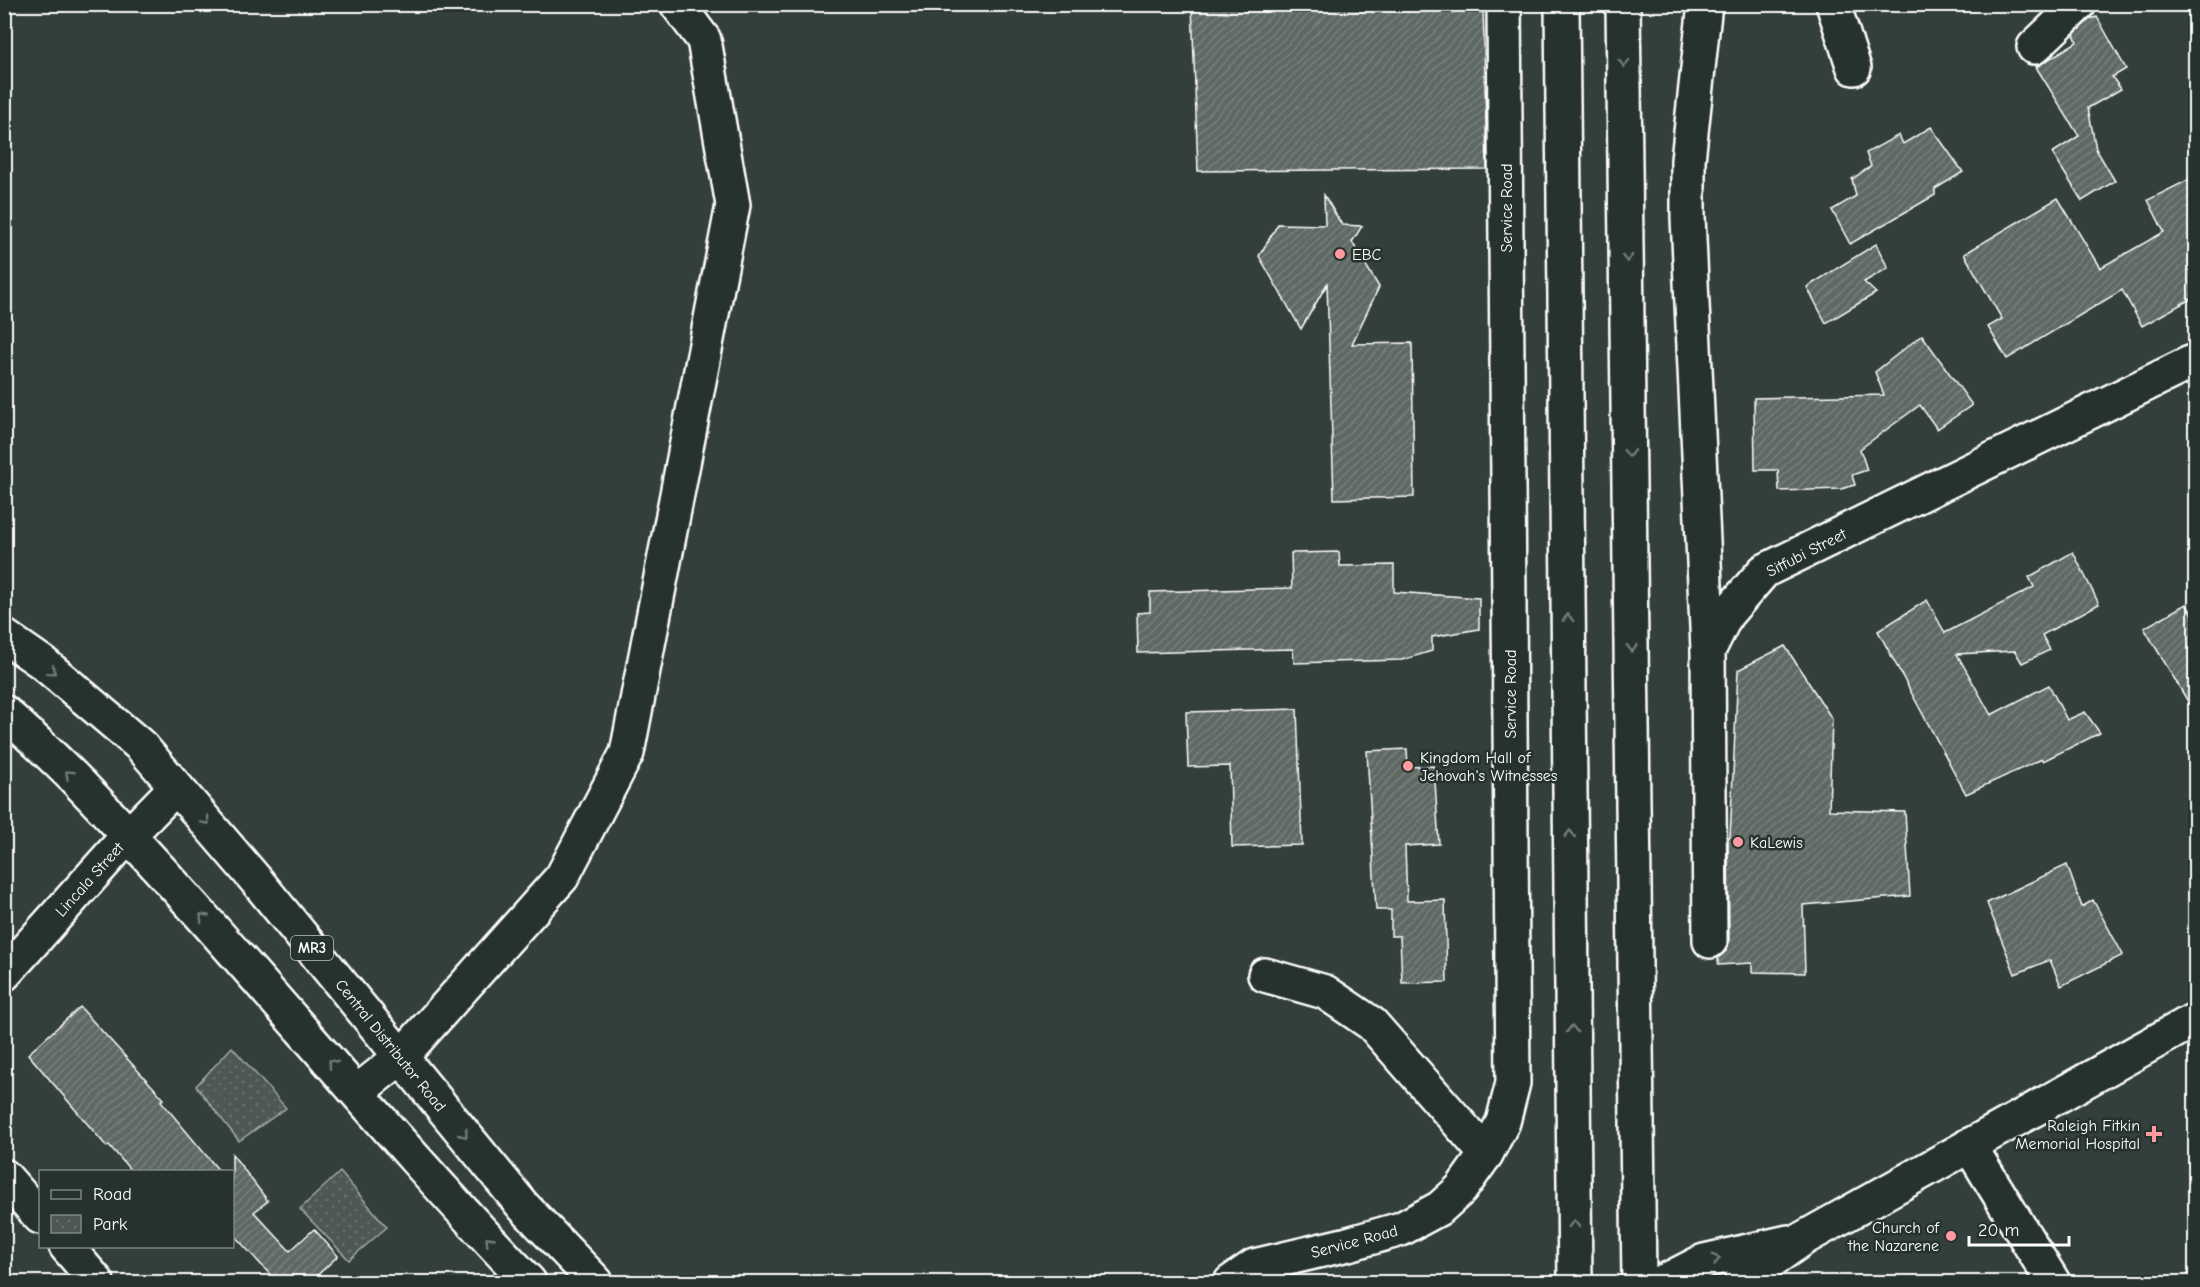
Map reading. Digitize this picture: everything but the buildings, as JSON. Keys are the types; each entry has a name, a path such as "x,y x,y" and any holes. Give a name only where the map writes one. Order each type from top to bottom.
{"main road":[{"path":"357,1092 401,1057 562,877 627,753 733,205 704,40 677,4"},
{"name":"Service Road","path":"1231,1282 1254,1266 1401,1229 1440,1208 1461,1189 1486,1154 1503,1122 1513,1083 1504,4"},
{"path":"1562,4 1575,1282"},
{"path":"1623,4 1639,1282"},
{"path":"1704,4 1688,160 1688,206 1708,651"},
{"path":"1833,4 1854,68"},
{"path":"2034,47 2079,4"},
{"name":"Sitfubi Street","path":"1710,941 1708,651 1726,615 1764,572 2196,360"},
{"name":"Central Distributor Road","path":"4,636 43,663 141,746 256,880 523,1206 596,1282"},
{"path":"4,712 79,783 218,933 477,1228 529,1282"},
{"name":"Lincala Street","path":"4,974 128,836 176,787"},
{"path":"1265,975 1325,992 1372,1024 1486,1154"},
{"path":"1741,1282 1804,1238 2196,1019"},
{"path":"1969,1145 2053,1282"},
{"path":"4,1176 39,1216"},
{"path":"1663,1282 1704,1261 1804,1238"},
{"path":"68,1248 97,1282"}],"green space":[{"path":"232,1047 286,1108 239,1141 196,1086"},
{"path":"340,1172 387,1227 349,1260 300,1209"}],"place":[{"name":"EBC","path":"1340,254"},
{"name":"Kingdom Hall of Jehovah's Witnesses","path":"1408,766"},
{"name":"KaLewis","path":"1738,842"},
{"name":"Raleigh Fitkin Memorial Hospital","path":"2154,1134"},
{"name":"Church of the Nazarene","path":"1951,1236"}]}
